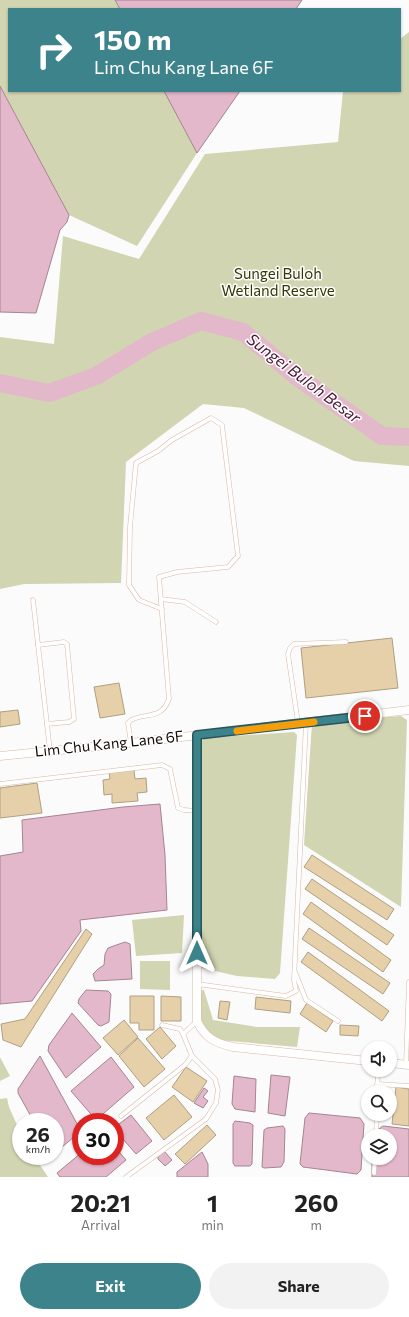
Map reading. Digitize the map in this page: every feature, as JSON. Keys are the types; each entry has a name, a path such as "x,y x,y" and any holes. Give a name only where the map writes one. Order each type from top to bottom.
{"street":[{"name":"Lim Chu Kang Lane 6F","path":"0,756 132,743 409,710"},
{"path":"197,735 197,1021 207,1036 219,1044 233,1047 361,1060"},
{"path":"397,1064 408,1065"}],"lane":[{"path":"132,743 128,723 131,720 158,713 163,710 169,699 160,577 177,572 228,567 238,556 222,425 211,418 172,440 158,451 136,463 130,528 129,585 139,600 162,609"},
{"path":"161,599 185,602 216,622"},
{"path":"33,600 50,751"},
{"path":"38,645 64,642 67,644 74,719 69,722 47,724"},
{"path":"197,984 286,996 296,991 294,980 302,723 288,654 290,648 294,644 346,642"},
{"path":"0,784 162,765 170,769 178,808 197,811"},
{"path":"295,972 306,1000 338,1021"},
{"path":"408,1065 409,982"},
{"path":"183,1034 197,1021"},
{"path":"126,1177 206,1119 216,1103 218,1090 215,1079 192,1056 180,1030 162,1025"},
{"path":"124,1114 185,1065 192,1056"},
{"path":"378,1077 377,1084 409,1086"},
{"path":"374,1173 375,1165"}],"green space":[{"path":"0,0 115,0 119,8 8,8 8,92 165,92 197,153 137,246 69,215 0,86"},
{"name":"Sungei Buloh Wetland Reserve","path":"409,32 409,466 354,461 244,408 203,404 126,462 121,583 24,584 0,589 0,337 54,344 63,236 139,259 205,154 338,142 343,92 401,92 401,38"},
{"path":"401,716 407,720 401,907 304,845 312,723"},
{"path":"294,732 297,735 280,973 275,979 237,976 202,968 201,743 204,738"},
{"path":"184,915 182,953 136,956 132,920"},
{"path":"140,961 170,961 170,990 140,989"},
{"path":"204,990 213,1020 257,1027 300,1027 297,1047 219,1040 204,1030 197,1017 197,991"},
{"path":"0,1057 10,1076 0,1081"},
{"path":"7,1098 12,1114 12,1165 40,1165 48,1177 0,1177 0,1099"}],"shaded area":[{"path":"115,0 302,0 297,8 119,8"},
{"path":"0,86 69,215 67,222 60,230 36,313 0,312"},
{"path":"165,92 239,92 197,153"},
{"path":"160,804 165,855 167,910 80,920 81,931 32,1001 0,1004 0,856 23,852 22,820 123,807"},
{"path":"125,942 130,944 132,979 95,981 93,974 104,965 105,954 108,948"},
{"path":"86,990 108,991 111,994 109,1022 101,1026 98,1025 78,1003 79,999"},
{"path":"72,1013 101,1047 66,1078 48,1051 49,1045"},
{"path":"40,1056 72,1115 72,1139 64,1145 64,1113 29,1113 18,1093 18,1089"},
{"path":"111,1057 134,1087 104,1113 90,1113 71,1091"},
{"path":"271,1075 290,1077 285,1116 268,1113"},
{"path":"234,1076 256,1079 255,1112 235,1109 232,1104"},
{"path":"204,1088 208,1091 203,1097 208,1101 203,1108 194,1103"},
{"path":"309,1113 360,1118 364,1124 364,1129 361,1129 361,1170 357,1174 303,1167 300,1164 305,1118"},
{"path":"131,1115 152,1141 136,1154 124,1140 124,1120"},
{"path":"235,1121 250,1123 253,1125 252,1164 250,1166 235,1166 233,1163 233,1124"},
{"path":"283,1126 285,1129 284,1162 281,1167 264,1168 262,1167 264,1130 267,1128"},
{"path":"383,1126 409,1129 409,1177 372,1177 372,1165 397,1165 397,1129 379,1129"},
{"path":"164,1151 172,1160 165,1166 158,1159 158,1156"},
{"path":"202,1152 208,1164 208,1177 177,1177 177,1172"},
{"path":"72,1160 72,1165 120,1165 106,1177 60,1177 57,1173"}],"building":[{"path":"392,638 398,688 306,698 301,648"},
{"path":"119,683 125,714 100,718 94,687"},
{"path":"18,710 20,724 0,727 0,712"},
{"path":"134,770 135,779 146,778 147,792 137,793 138,801 112,803 112,794 104,795 103,780 110,779 109,772"},
{"path":"37,783 42,813 0,818 0,788"},
{"path":"312,855 394,909 387,920 304,867"},
{"path":"312,879 394,935 387,945 305,889"},
{"path":"311,902 391,960 383,972 303,914"},
{"path":"309,928 390,983 383,994 302,939"},
{"path":"86,929 92,934 21,1047 3,1040 1,1024 25,1019"},
{"path":"308,952 389,1011 382,1021 301,962"},
{"path":"130,996 154,996 154,1030 139,1030 139,1023 130,1023"},
{"path":"161,996 181,997 181,1021 161,1021"},
{"path":"256,997 291,1001 290,1013 255,1009"},
{"path":"220,1001 230,1002 227,1020 218,1018"},
{"path":"307,1003 333,1021 326,1032 300,1014"},
{"path":"124,1020 138,1037 118,1055 103,1038"},
{"path":"340,1025 359,1026 358,1036 340,1035"},
{"path":"160,1027 176,1046 162,1059 146,1039"},
{"path":"138,1038 165,1069 144,1087 119,1056"},
{"path":"186,1067 207,1081 193,1102 172,1087"},
{"path":"397,1087 409,1089 409,1126 392,1124 392,1121 397,1121"},
{"path":"174,1095 192,1117 164,1140 146,1118"},
{"path":"207,1125 216,1135 185,1164 175,1154"}],"waterway":[{"name":"Sungei Buloh Besar","path":"0,383 49,393 96,376 152,342 201,321 243,332 296,376 382,436 409,437"}],"slow traffic":[{"path":"237,731 314,722"}],"route":[{"path":"197,953 197,735 365,716"}]}
